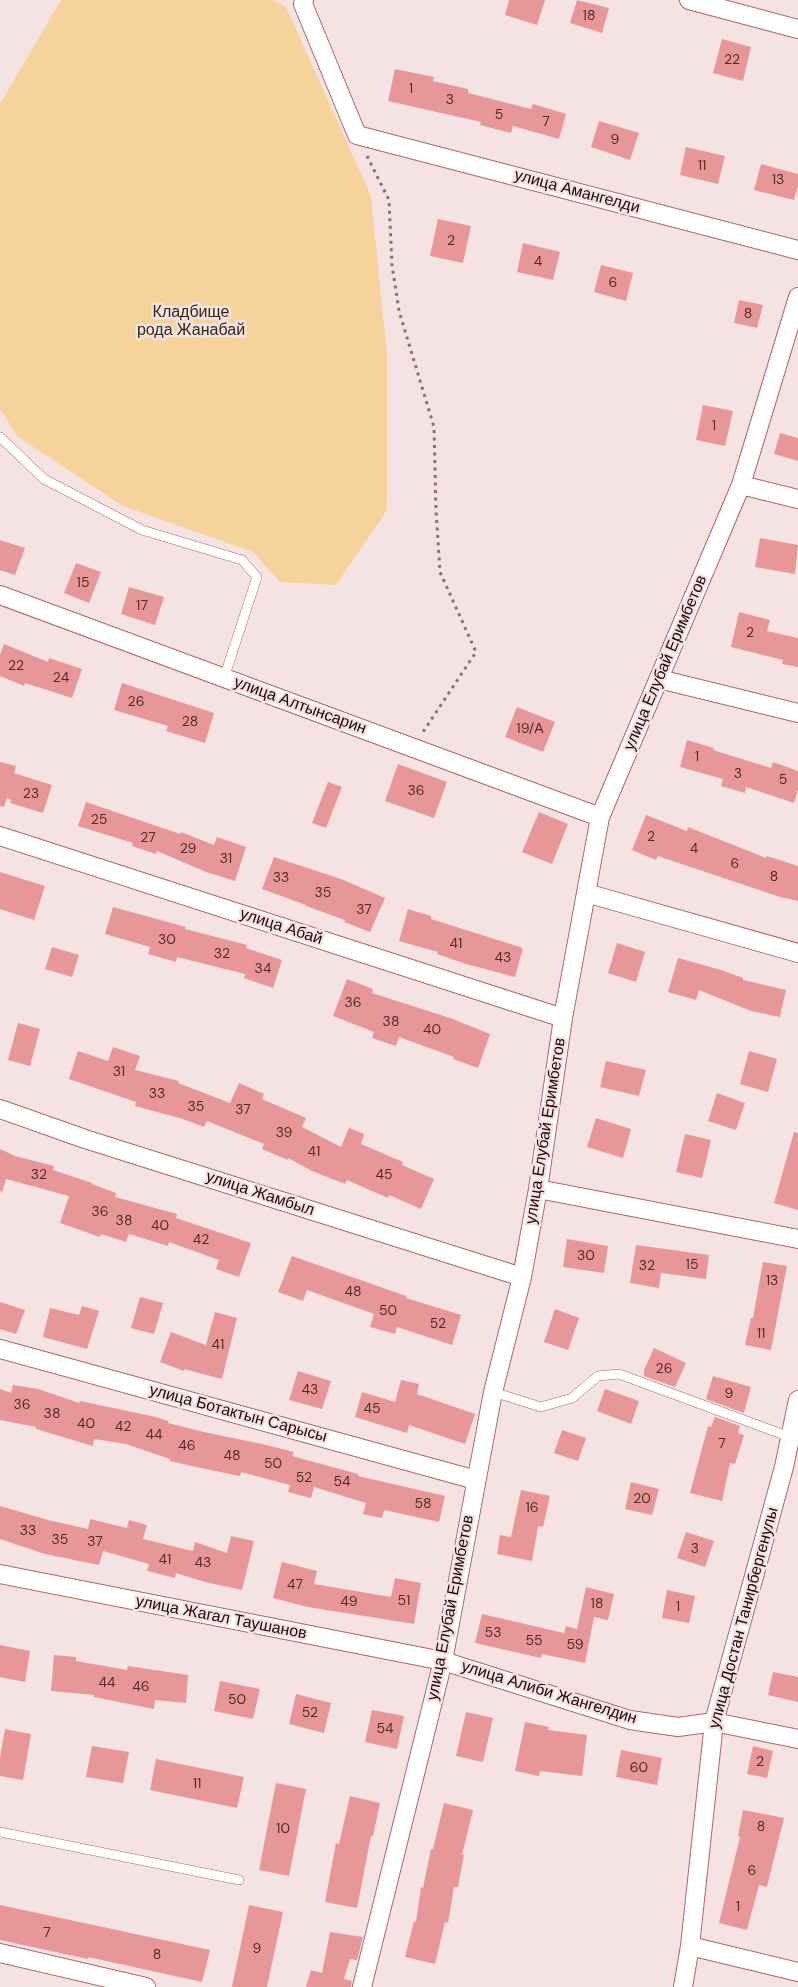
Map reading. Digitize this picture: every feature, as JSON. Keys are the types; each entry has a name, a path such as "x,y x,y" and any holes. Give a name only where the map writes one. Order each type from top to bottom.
{"street":[{"path":"304,0 303,4 357,135"},
{"path":"689,0 798,29"},
{"name":"улица Амангелди","path":"357,135 798,250"},
{"name":"улица Елубай Еримбетов","path":"362,1987 443,1661 493,1392 522,1277 538,1189 563,1018 600,818 741,485 798,297"},
{"path":"741,485 798,499"},
{"name":"улица Алтынсарин","path":"0,595 600,818"},
{"path":"659,679 798,713"},
{"name":"улица Абай","path":"0,836 563,1018"},
{"path":"586,893 798,952"},
{"name":"улица Жамбыл","path":"0,1109 96,1142 522,1277"},
{"path":"538,1189 798,1239"},
{"name":"улица Ботактын Сарысы","path":"0,1349 476,1480"},
{"name":"улица Достан Танирбергенулы","path":"683,1987 690,1946 714,1722 791,1468 790,1437 798,1400"},
{"name":"улица Жагал Таушанов","path":"0,1574 443,1661"},
{"name":"улица Алиби Жангелдин","path":"443,1661 630,1720 678,1727 714,1722 798,1739"},
{"path":"690,1946 798,1972"},
{"path":"0,1953 146,1987"}],"lane":[{"path":"0,437 44,479 142,530 242,560 257,577 224,678"},
{"path":"493,1392 541,1407 572,1398 598,1376 620,1374 790,1437"},
{"path":"0,1832 239,1880"}],"path":[{"path":"357,135 389,200 392,266 399,311 434,427 440,572 476,652 413,747"}],"green space":[{"name":"Кладбище рода Жанабай","path":"61,0 273,0 286,7 371,196 387,354 387,510 336,585 280,582 253,552 123,506 18,437 0,409 0,104"}],"building":[{"path":"509,0 545,0 537,25 505,15"},
{"path":"577,0 609,8 602,33 570,23"},
{"path":"722,39 751,47 743,81 713,73"},
{"path":"395,69 434,77 433,81 468,89 468,93 531,109 533,104 566,114 559,139 513,126 511,133 480,125 481,122 388,101"},
{"path":"599,121 639,133 630,160 591,147"},
{"path":"686,147 725,156 718,184 680,175"},
{"path":"761,164 798,174 798,186 794,200 754,190"},
{"path":"438,219 471,226 463,263 430,256"},
{"path":"523,243 560,252 553,280 517,272"},
{"path":"601,265 633,273 626,301 594,292"},
{"path":"739,300 763,305 757,328 734,323"},
{"path":"703,405 733,411 725,446 696,440"},
{"path":"780,433 798,438 798,461 774,454"},
{"path":"760,538 798,545 795,574 755,567"},
{"path":"0,540 25,548 15,575 0,570"},
{"path":"76,563 101,572 89,603 64,593"},
{"path":"129,587 164,597 155,625 121,614"},
{"path":"739,612 770,620 767,631 798,638 798,667 782,664 783,660 731,647"},
{"path":"4,644 48,662 49,658 82,669 72,698 25,683 24,686 0,676 0,655"},
{"path":"122,683 214,713 205,743 166,731 168,726 114,710"},
{"path":"517,707 555,722 543,752 505,737"},
{"path":"687,740 771,768 773,762 798,771 798,790 794,803 746,787 745,793 721,786 723,779 680,767"},
{"path":"0,762 16,766 14,773 52,785 43,813 10,803 11,800 7,798 4,807 0,806"},
{"path":"398,764 447,782 434,818 385,801"},
{"path":"328,782 342,787 326,828 312,823"},
{"path":"86,802 180,834 181,832 214,845 217,837 246,847 235,881 206,872 157,851 156,854 132,846 133,843 78,826"},
{"path":"539,812 568,824 552,864 522,852"},
{"path":"646,815 687,831 688,827 766,858 767,856 798,866 798,901 658,856 656,860 632,850"},
{"path":"274,857 341,879 385,898 370,932 344,922 345,920 262,889"},
{"path":"0,872 45,886 34,920 0,909"},
{"path":"113,907 247,945 246,948 282,960 273,988 244,978 245,974 177,957 176,962 148,954 150,947 105,934"},
{"path":"408,909 431,916 431,919 523,948 515,977 466,964 437,954 438,952 399,941"},
{"path":"617,943 645,952 636,982 608,973"},
{"path":"52,947 79,955 72,977 45,969"},
{"path":"678,958 721,970 743,978 743,980 786,990 780,1017 751,1011 699,990 696,1000 668,992"},
{"path":"347,979 373,989 372,993 450,1018 490,1034 478,1068 399,1037 396,1046 372,1038 374,1032 333,1016"},
{"path":"18,1023 40,1029 30,1066 8,1060"},
{"path":"113,1047 140,1056 135,1070 179,1081 178,1083 230,1103 239,1083 264,1094 262,1099 306,1118 302,1127 341,1147 349,1128 364,1134 361,1144 403,1162 402,1165 434,1179 421,1209 347,1180 345,1184 312,1171 288,1158 288,1160 262,1149 264,1144 207,1121 204,1127 135,1106 136,1102 69,1079 78,1051 108,1061"},
{"path":"749,1051 777,1059 768,1092 740,1084"},
{"path":"606,1061 646,1070 639,1096 600,1087"},
{"path":"717,1093 745,1103 736,1130 708,1121"},
{"path":"596,1118 631,1129 623,1158 587,1147"},
{"path":"794,1132 798,1133 798,1210 774,1203"},
{"path":"685,1134 711,1140 702,1178 676,1172"},
{"path":"0,1149 15,1156 54,1166 53,1170 116,1193 115,1197 177,1214 176,1218 251,1243 239,1277 216,1269 219,1260 169,1242 168,1246 129,1234 126,1242 101,1234 100,1237 60,1223 69,1196 6,1179 2,1192 0,1191"},
{"path":"567,1239 608,1246 604,1273 563,1267"},
{"path":"636,1245 709,1255 706,1279 661,1273 659,1288 630,1283"},
{"path":"292,1256 406,1296 406,1298 461,1315 452,1345 397,1327 395,1334 370,1327 374,1314 307,1290 303,1301 278,1292"},
{"path":"763,1262 787,1266 771,1350 745,1345 751,1318 753,1318"},
{"path":"140,1297 163,1303 154,1334 131,1328"},
{"path":"0,1302 25,1310 16,1334 0,1329"},
{"path":"82,1306 99,1311 87,1349 43,1337 50,1308 79,1315"},
{"path":"555,1309 579,1318 568,1350 544,1342"},
{"path":"215,1312 237,1318 222,1379 184,1369 184,1371 160,1362 171,1332 206,1345"},
{"path":"654,1348 686,1363 675,1387 644,1376 644,1370"},
{"path":"298,1371 331,1381 322,1409 289,1400"},
{"path":"713,1376 751,1387 744,1413 706,1399"},
{"path":"401,1380 419,1384 417,1394 475,1414 465,1444 409,1425 407,1433 355,1417 362,1392 395,1402"},
{"path":"13,1385 38,1389 79,1403 80,1401 156,1417 168,1423 294,1452 292,1456 358,1474 358,1476 445,1496 439,1522 384,1510 382,1518 363,1514 366,1503 314,1487 311,1498 288,1492 290,1485 241,1472 240,1476 170,1461 170,1459 126,1444 94,1439 93,1446 36,1429 36,1427 0,1420 0,1389 11,1393"},
{"path":"605,1389 639,1401 631,1424 597,1411"},
{"path":"715,1417 740,1426 738,1433 744,1435 735,1464 730,1463 722,1501 690,1493 708,1426 711,1427"},
{"path":"562,1430 586,1438 578,1461 554,1453"},
{"path":"631,1482 659,1489 652,1515 625,1509"},
{"path":"521,1490 550,1496 543,1527 538,1526 532,1561 497,1554 500,1535 511,1537"},
{"path":"0,1506 88,1529 90,1519 127,1528 129,1520 147,1525 143,1539 193,1551 195,1542 227,1553 231,1536 254,1541 242,1590 176,1573 175,1578 147,1571 149,1564 103,1551 99,1565 45,1554 0,1539"},
{"path":"686,1532 714,1541 705,1567 677,1558"},
{"path":"282,1562 317,1571 314,1584 391,1597 395,1578 421,1583 414,1624 308,1607 273,1598"},
{"path":"586,1587 614,1594 608,1620 594,1617 585,1663 542,1654 541,1658 475,1643 482,1614 564,1633 566,1626 577,1629"},
{"path":"667,1590 695,1596 689,1623 662,1618"},
{"path":"0,1645 30,1651 25,1682 0,1677"},
{"path":"54,1655 76,1657 76,1661 127,1670 128,1666 188,1675 186,1703 155,1700 154,1709 94,1697 94,1695 51,1691"},
{"path":"773,1672 798,1677 798,1702 768,1695"},
{"path":"220,1681 260,1689 253,1719 214,1711"},
{"path":"296,1694 331,1703 324,1733 289,1724"},
{"path":"372,1710 404,1716 397,1749 365,1742"},
{"path":"466,1712 493,1718 483,1762 456,1756"},
{"path":"525,1722 549,1727 548,1730 587,1735 582,1776 540,1771 539,1776 515,1771"},
{"path":"5,1729 31,1734 23,1780 0,1776 0,1757"},
{"path":"92,1746 129,1752 123,1783 86,1777"},
{"path":"753,1746 773,1751 767,1778 747,1774"},
{"path":"621,1750 662,1758 657,1785 616,1777"},
{"path":"156,1759 244,1777 237,1808 150,1790"},
{"path":"276,1783 306,1789 289,1876 259,1870"},
{"path":"350,1796 380,1803 357,1908 325,1902 336,1843 339,1844"},
{"path":"444,1803 473,1810 462,1855 464,1855 458,1887 454,1887 448,1923 445,1922 435,1964 405,1957 414,1921 416,1922 421,1887 423,1888"},
{"path":"743,1810 784,1818 767,1887 759,1885 747,1930 719,1923 740,1837 738,1836"},
{"path":"0,1905 210,1950 202,1982 0,1940"},
{"path":"249,1905 283,1912 267,1987 232,1987"},
{"path":"330,1932 363,1937 357,1960 350,1959 344,1979 352,1981 351,1987 306,1987 311,1970 322,1973"}]}
